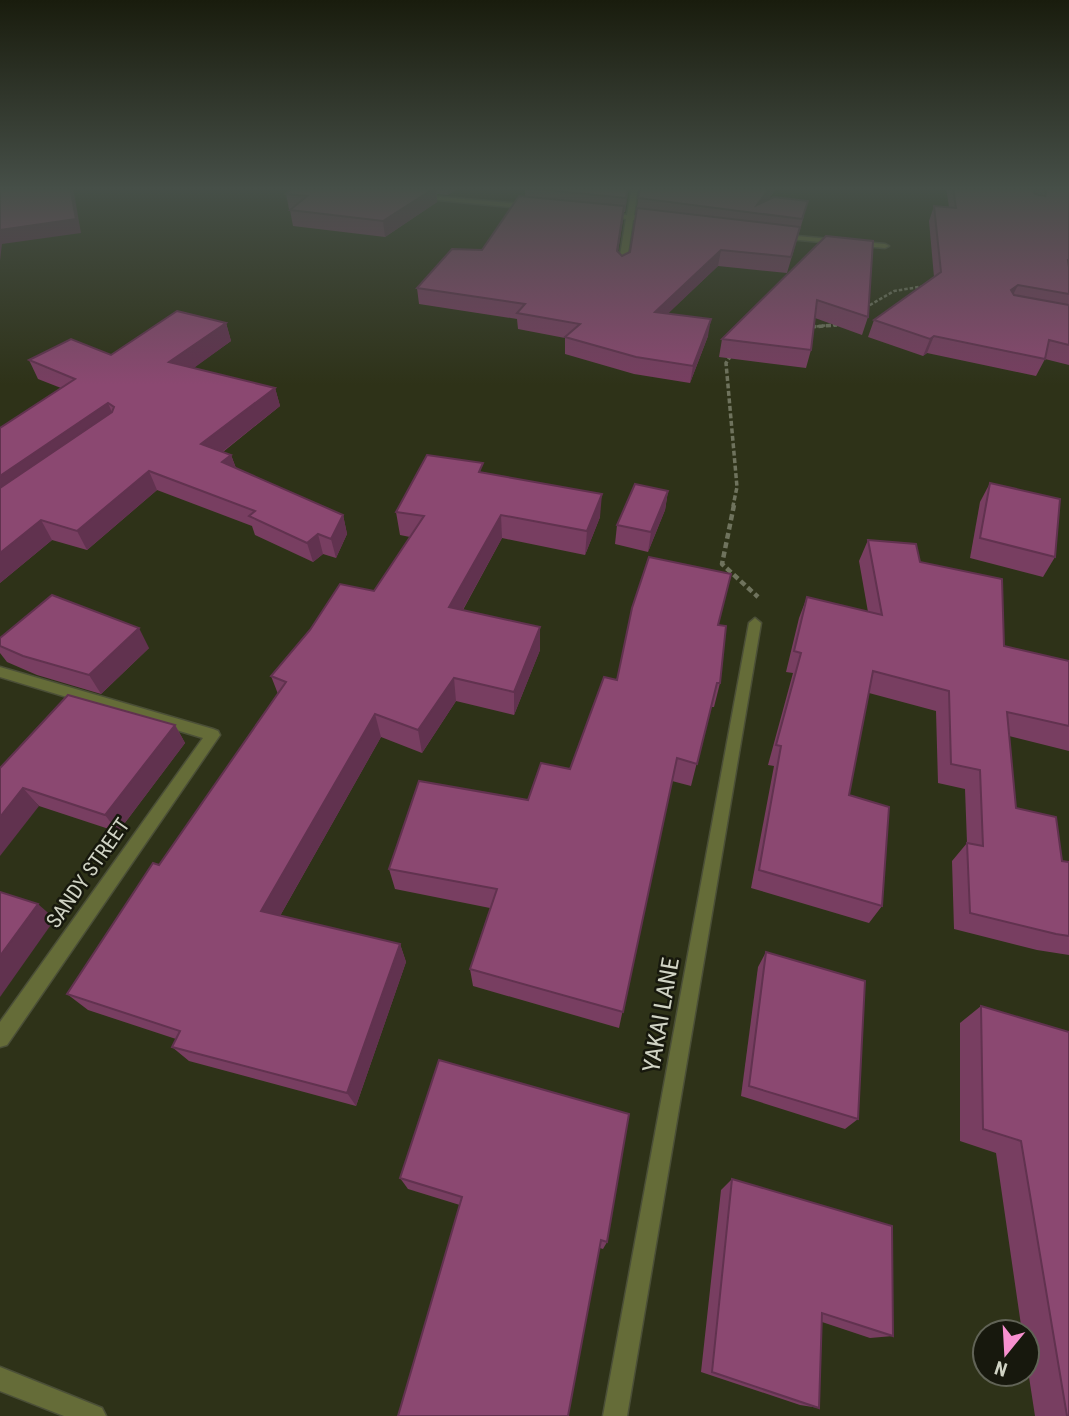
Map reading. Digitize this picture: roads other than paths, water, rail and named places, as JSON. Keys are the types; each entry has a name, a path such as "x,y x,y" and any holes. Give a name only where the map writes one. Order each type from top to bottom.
{"street":[{"path":"622,267 624,253"},
{"name":"YAKAI LANE","path":"615,1416 755,623"},
{"name":"SANDY STREET","path":"0,672 213,735 0,1038"},
{"path":"0,1379 94,1416"}]}
